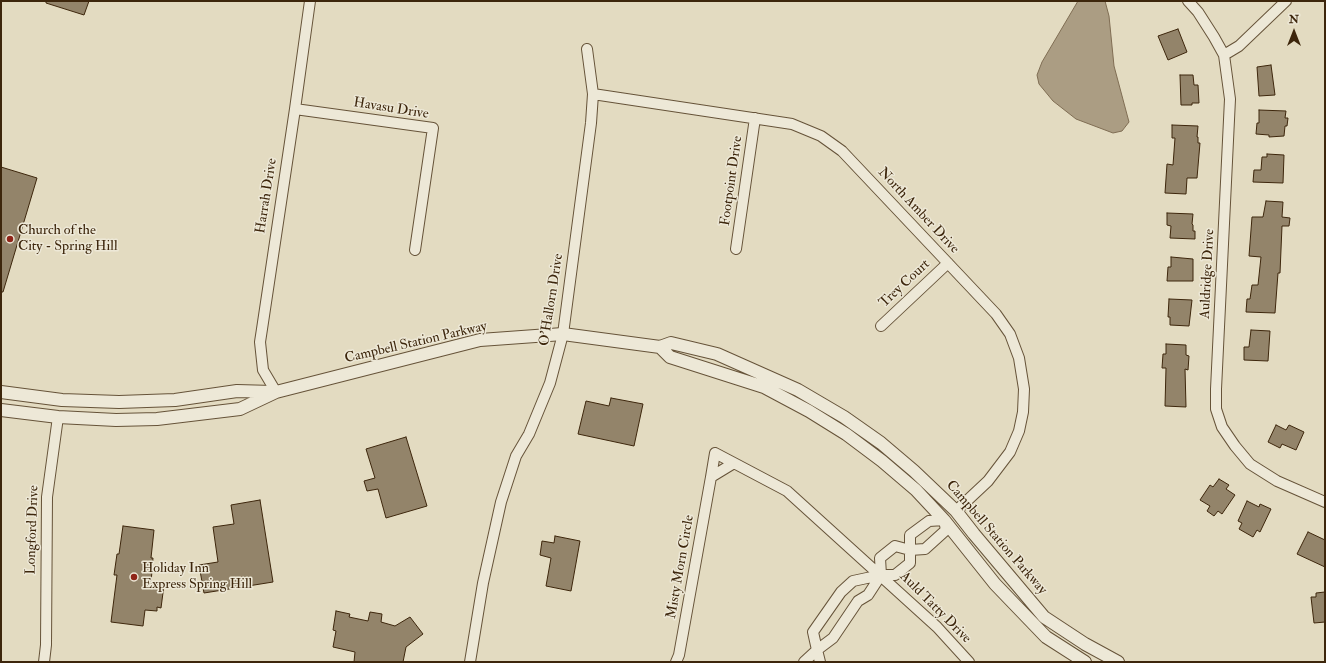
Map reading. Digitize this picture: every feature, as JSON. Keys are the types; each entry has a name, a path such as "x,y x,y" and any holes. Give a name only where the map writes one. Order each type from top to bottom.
{"street":[{"name":"Harrah Drive","path":"276,392 263,370 260,342 310,1"},
{"name":"Auldridge Drive","path":"1188,1 1198,12 1224,55 1230,98 1216,410 1222,427 1234,446 1250,464 1277,481 1325,502"},
{"path":"1224,55 1239,46 1286,1"},
{"name":"O'Hallorn Drive","path":"470,662 483,583 501,502 516,456 529,434 550,383 563,334 591,123 593,94 587,49"},
{"name":"North Amber Drive","path":"593,94 792,124 820,136 842,151 996,314 1010,334 1019,358 1024,389 1023,412 1019,431 1010,452 988,481 956,511"},
{"name":"Havasu Drive","path":"295,109 432,128 415,250"},
{"name":"Footpoint Drive","path":"736,249 755,118"},
{"name":"Trey Court","path":"881,326 948,263"},
{"name":"Campbell Station Parkway","path":"1,410 58,417 116,420 157,419 240,409 276,392 480,340 563,334 660,346 671,343 717,354 798,390 844,416 881,443 914,471 956,511 1044,616 1085,644 1118,662"},
{"name":"Campbell Station Parkway","path":"660,346 670,356 764,387 846,434 916,490 944,520 995,584 1046,637 1085,662"},
{"name":"Campbell Station Parkway","path":"1,392 62,400 119,402 196,398 237,391 276,392"},
{"name":"Longford Drive","path":"44,662 46,645 48,497 58,417 62,400"},
{"name":"Misty Morn Circle","path":"676,662 679,655 715,453 787,491 881,575"},
{"path":"711,476 734,463"},
{"path":"820,662 813,632 841,592 853,581 881,575 895,575 910,563 910,535 928,521 944,520 956,511"},
{"path":"804,662 833,638 858,601 868,595 881,575 880,558 895,546 910,550 924,549 946,530 944,520"},
{"name":"Auld Tatty Drive","path":"881,575 937,627 969,662"}],"shaded area":[{"path":"1078,1 1105,1 1109,16 1114,66 1129,122 1122,131 1113,133 1076,119 1053,101 1039,84 1037,75 1042,62"}],"building":[{"path":"46,1 89,1 84,15 46,3"},
{"path":"1178,29 1187,52 1168,60 1158,36"},
{"path":"1271,65 1275,95 1259,96 1257,67"},
{"path":"1180,75 1193,75 1194,85 1198,85 1199,103 1192,103 1192,105 1181,105"},
{"path":"1259,110 1286,111 1285,118 1288,118 1284,136 1269,137 1269,135 1256,134 1257,123 1259,123"},
{"path":"1172,125 1198,126 1197,137 1198,143 1200,143 1197,178 1187,178 1186,194 1165,193 1167,164 1173,165 1175,138 1172,138"},
{"path":"1267,154 1284,155 1283,183 1253,182 1254,170 1261,170 1262,157 1267,157"},
{"name":"Church of the City - Spring Hill","path":"1,167 37,178 3,292 1,292"},
{"path":"1266,201 1283,202 1282,217 1290,218 1289,226 1282,226 1280,273 1278,273 1275,313 1246,312 1247,299 1250,299 1252,285 1258,285 1261,257 1249,256 1252,217 1263,217"},
{"path":"1167,213 1193,214 1192,224 1193,231 1195,231 1195,239 1170,238 1171,226 1167,225"},
{"path":"1171,257 1193,259 1193,281 1167,281 1168,267 1171,267"},
{"path":"1169,299 1192,300 1189,326 1170,325 1170,317 1168,317"},
{"path":"1251,330 1270,331 1268,361 1244,360 1244,347 1249,347"},
{"path":"1166,344 1186,345 1186,355 1189,356 1188,370 1185,369 1186,407 1165,406 1166,368 1162,368 1163,354 1166,354"},
{"path":"611,398 643,404 634,446 578,434 586,401 609,406"},
{"path":"1276,425 1286,430 1289,425 1304,432 1296,450 1282,444 1280,448 1268,442"},
{"path":"406,437 427,506 386,518 378,489 367,491 364,481 375,478 366,449"},
{"path":"1219,479 1229,485 1226,489 1235,495 1222,514 1218,511 1214,516 1207,511 1210,506 1200,500 1210,485 1213,487"},
{"path":"260,500 273,582 204,593 199,565 218,562 213,527 234,524 231,505"},
{"path":"1247,501 1259,507 1260,504 1271,509 1260,532 1257,530 1253,537 1239,529 1242,523 1238,521"},
{"name":"Holiday Inn Express Spring Hill","path":"123,526 154,530 151,558 153,558 151,583 164,585 161,608 157,607 157,611 145,610 143,626 111,622 117,575 114,575"},
{"path":"1308,532 1325,540 1325,567 1297,554"},
{"path":"555,536 580,541 571,591 546,586 551,558 540,555 542,541 554,543"},
{"path":"1325,592 1325,622 1314,623 1311,597 1316,597 1316,593"},
{"path":"336,611 350,614 349,617 368,621 370,612 382,614 381,622 395,626 410,617 423,634 406,647 403,662 354,662 355,652 333,647 336,631 333,630"}],"place":[{"name":"Church of the City - Spring Hill","path":"10,239"},
{"name":"Holiday Inn Express Spring Hill","path":"134,577"}]}
